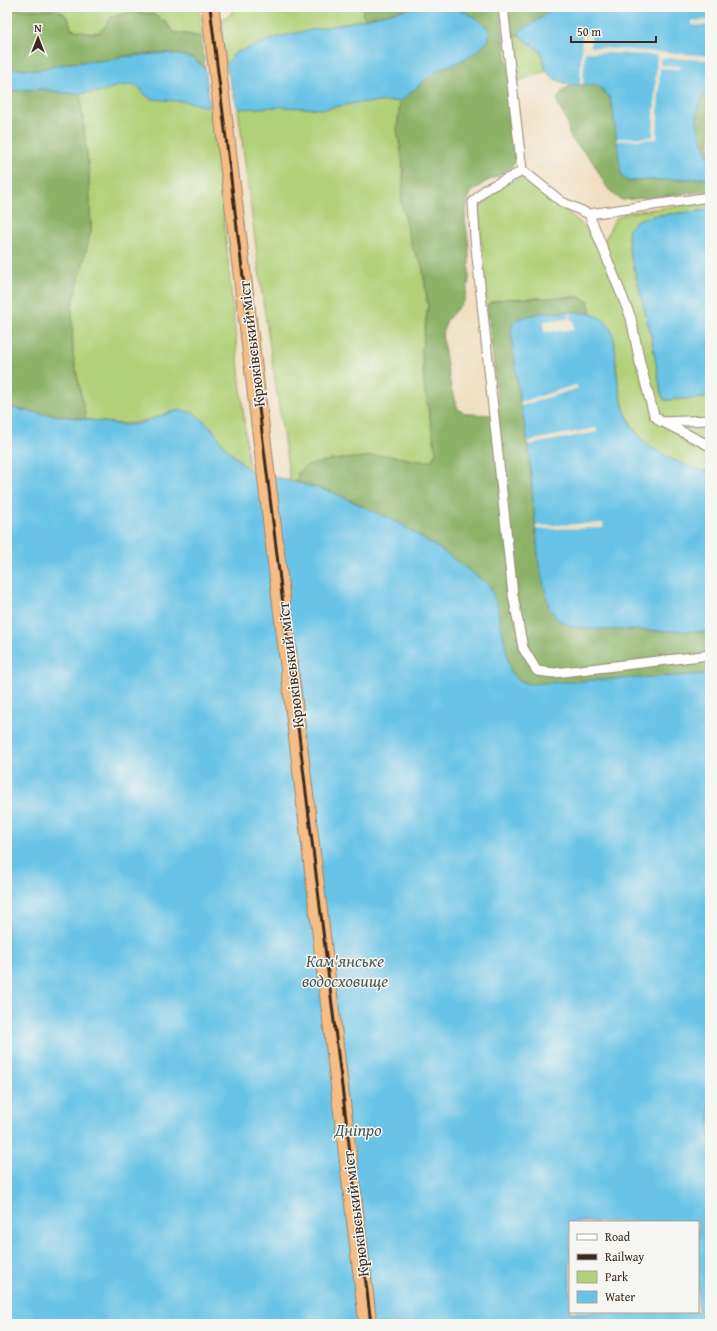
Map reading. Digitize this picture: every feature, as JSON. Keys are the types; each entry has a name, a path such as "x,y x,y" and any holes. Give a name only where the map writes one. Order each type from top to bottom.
{"highway":[{"name":"Крюківський міст","path":"210,7 368,1324"}],"street":[{"path":"503,7 522,170 562,202 589,214 710,197"},
{"path":"522,170 517,174 486,189 473,202 475,238 513,595 523,648 537,671 554,673 710,655"},
{"path":"589,214 631,318 640,363 654,415 661,422 710,446"},
{"path":"661,422 710,420"}],"green space":[{"path":"7,7 199,7 202,37 173,32 165,21 152,14 131,12 107,23 101,31 96,33 87,33 71,29 67,17 63,13 56,10 7,10"},
{"path":"231,7 364,7 363,9 397,12 416,7 453,7 402,155 405,220 412,247 422,265 428,306 422,349 424,386 436,452 432,461 418,461 385,455 298,472 297,482 290,480 263,301 238,109 226,65 220,20 232,14"},
{"path":"364,7 416,7 366,18 362,15"},
{"path":"453,7 499,7 508,65 515,143 515,163 504,173 485,182 469,194 465,219 469,246 469,280 464,301 447,320 442,335 451,389 458,409 467,414 497,415 499,411 487,307 491,302 505,299 578,297 588,301 591,313 541,313 520,402 528,441 539,565 590,629 710,632 710,674 539,685 517,679 511,673 490,586 440,549 397,522 332,492 297,482 298,472 306,466 331,460 385,455 418,461 431,461 436,452 424,386 422,349 428,306 422,265 412,247 401,202 404,172 397,130 400,101 437,71 465,59 462,10"},
{"path":"508,7 553,7 514,38"},
{"path":"7,10 56,10 63,13 67,17 71,29 90,33 100,33 111,17 131,12 152,14 165,21 173,32 202,37 205,69 197,61 187,57 165,53 119,57 111,60 70,63 37,70 7,68"},
{"path":"519,35 541,52 546,71 519,81 514,38"},
{"path":"7,68 21,70 205,69 223,210 249,470 225,447 211,427 171,412 148,420 120,424 86,419 73,355 72,307 91,231 89,172 80,94 43,89 7,91"},
{"path":"580,84 597,85 609,96 613,110 623,178 628,181 705,178 710,172 710,191 622,200 616,197 604,183 589,157 572,140 568,125 560,108 558,97 563,90"},
{"path":"43,89 80,94 89,172 91,231 72,307 73,355 86,419 38,413 7,407 7,91"},
{"path":"708,92 710,92 710,160 699,134 696,116 697,107 701,99"},
{"path":"521,178 528,181 570,214 584,226 598,242 605,240 615,219 627,213 710,201 710,210 652,216 645,311 651,335 662,397 664,400 710,398 710,472 691,467 671,459 644,441 633,428 621,397 613,339 606,325 591,313 588,301 578,297 505,299 491,302 487,307 479,210 487,195 495,188"}],"water":[{"path":"416,7 438,7 463,11 480,21 489,29 489,40 478,51 465,59 437,71 400,101 355,103 325,109 281,107 238,109 226,65 235,53 281,36"},
{"path":"553,7 710,7 710,92 705,95 700,102 697,113 699,132 709,158 709,175 705,178 628,181 623,178 621,174 613,110 609,96 597,85 569,85 552,78 546,71 541,52 519,35 520,31 541,18"},
{"path":"169,53 193,58 205,69 209,106 188,102 151,99 144,94 140,88 133,85 118,86 103,91 80,94 43,89 7,91 7,68 37,70 70,63"},
{"path":"710,210 710,398 664,400 661,392 651,335 629,249 629,229 637,220 652,216"},
{"path":"541,313 582,313 597,316 603,320 612,331 614,338 619,390 623,406 633,429 644,442 661,454 691,467 710,472 710,632 590,629 569,626 557,619 549,607 539,565 528,441 520,402 511,332 513,322 517,319"},
{"name":"Кам'янське водосховище","path":"7,407 38,413 124,425 138,424 171,412 182,410 194,413 211,427 225,447 249,470 332,492 397,522 440,549 490,586 497,605 511,673 518,680 528,684 710,674 710,1324 7,1324"}],"pier":[{"path":"710,20 710,25 692,25 692,21"},
{"path":"582,33 591,33 591,47 710,56 710,60 661,58 660,65 680,66 680,69 660,68 657,139 617,141 617,138 653,137 657,55 585,52 583,84 580,84"},
{"path":"568,313 570,313 570,320 573,320 574,330 544,332 544,321 568,319"},
{"path":"576,385 578,388 521,406 520,402"},
{"path":"596,428 597,432 528,445 528,441"},
{"path":"603,523 603,528 536,529 536,526"}],"railway":[{"path":"210,7 371,1324"}],"water label":[{"name":"Дніпро","path":"358,1130"}]}
